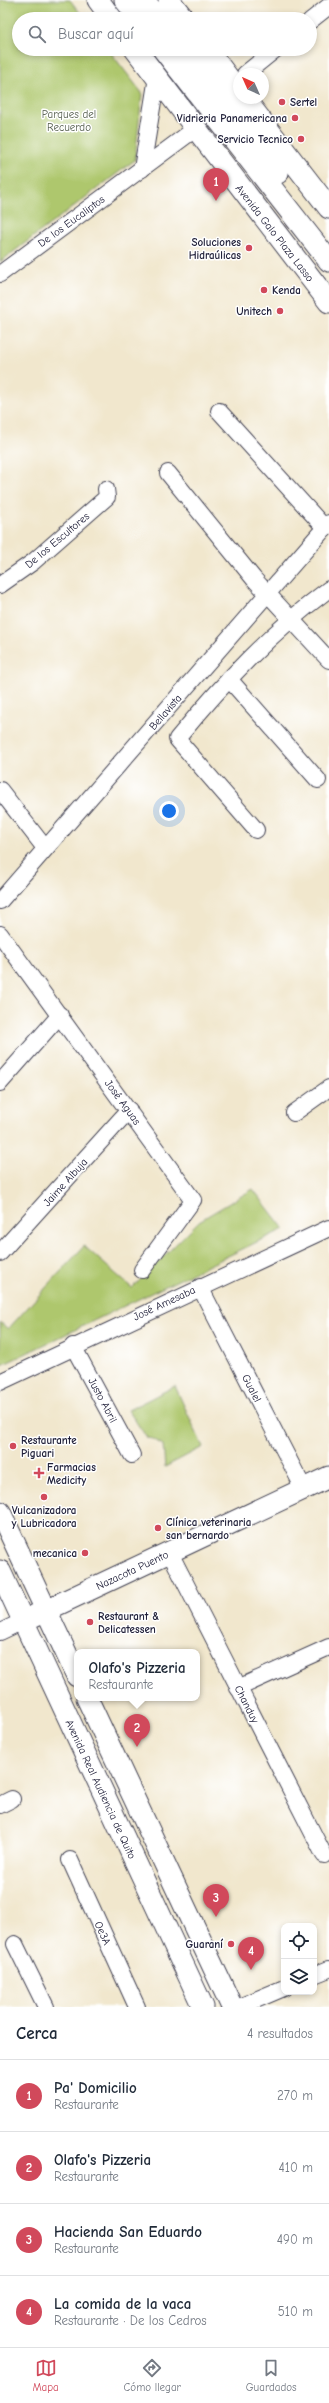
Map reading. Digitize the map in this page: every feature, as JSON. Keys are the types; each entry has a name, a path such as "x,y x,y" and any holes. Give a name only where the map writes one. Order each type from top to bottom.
{"main road":[{"path":"98,0 107,12"},
{"path":"125,0 134,12"},
{"path":"144,0 153,12"},
{"path":"169,0 178,12"},
{"name":"Avenida Galo Plaza Lasso","path":"140,56 329,302"},
{"path":"175,56 232,90 329,238"},
{"path":"191,56 232,90 329,208"},
{"path":"211,56 329,261"},
{"name":"Nazacota Puento","path":"23,1621 329,1478"},
{"path":"0,1512 74,1670"},
{"name":"Avenida Real Audiencia de Quito","path":"0,1571 203,2007"},
{"path":"88,1701 232,2007"}],"street":[{"path":"317,16 329,6"},
{"path":"232,90 268,56"},
{"path":"142,169 157,77"},
{"name":"De los Eucaliptos","path":"0,274 195,129"},
{"path":"219,411 327,525"},
{"path":"168,473 268,594 291,617 329,660"},
{"name":"De los Escultores","path":"0,585 33,562 107,497 106,489"},
{"name":"Bellavista","path":"0,901 327,525"},
{"path":"256,830 177,739 229,679 291,617 329,589"},
{"path":"229,679 318,780"},
{"path":"0,790 45,848"},
{"name":"José Aguas","path":"0,934 194,1200 142,1270"},
{"path":"0,1083 60,1015"},
{"path":"294,1113 329,1088"},
{"name":"Jaime Albuja","path":"0,1253 129,1110"},
{"name":"José Amesaba","path":"0,1382 73,1346 329,1228"},
{"name":"Gualel","path":"200,1287 304,1489"},
{"name":"Justo Abril","path":"73,1346 132,1455"},
{"name":"Chanduy","path":"170,1553 324,1855"},
{"name":"Nazacota Puento","path":"0,1632 23,1621"},
{"path":"238,1688 329,1647"},
{"name":"Oe3A","path":"70,1860 137,2007"},
{"path":"15,1944 46,2007"},
{"path":"317,1974 329,1969"},
{"path":"240,2007 281,1989"}],"green space":[{"name":"Parques del Recuerdo","path":"0,0 70,0 79,12 12,12 12,56 113,56 142,93 135,160 0,262"},
{"path":"253,1189 284,1229 0,1366 0,1322 8,1329 84,1246 132,1288 199,1221"},
{"path":"175,1386 203,1447 165,1467 163,1445 153,1439 147,1438 128,1410"}],"place":[{"name":"Sertel","path":"282,102"},
{"name":"Vidrieria Panamericana","path":"295,118"},
{"name":"Servicio Tecnico","path":"301,139"},
{"name":"Pa' Domicilio","path":"216,201"},
{"name":"Soluciones Hidraúlicas","path":"249,248"},
{"name":"Kenda","path":"264,290"},
{"name":"Unitech","path":"280,311"},
{"name":"Restaurante Piguari","path":"13,1446"},
{"name":"Farmacias Medicity","path":"39,1473"},
{"name":"Vulcanizadora y Lubricadora","path":"44,1497"},
{"name":"Clínica veterinaria san bernardo","path":"158,1528"},
{"name":"mecanica","path":"85,1553"},
{"name":"Restaurant & Delicatessen","path":"90,1622"},
{"name":"Olafo's Pizzeria","path":"137,1747"},
{"name":"Hacienda San Eduardo","path":"216,1917"},
{"name":"Guaraní","path":"231,1944"},
{"name":"La comida de la vaca","path":"251,1970"}]}
